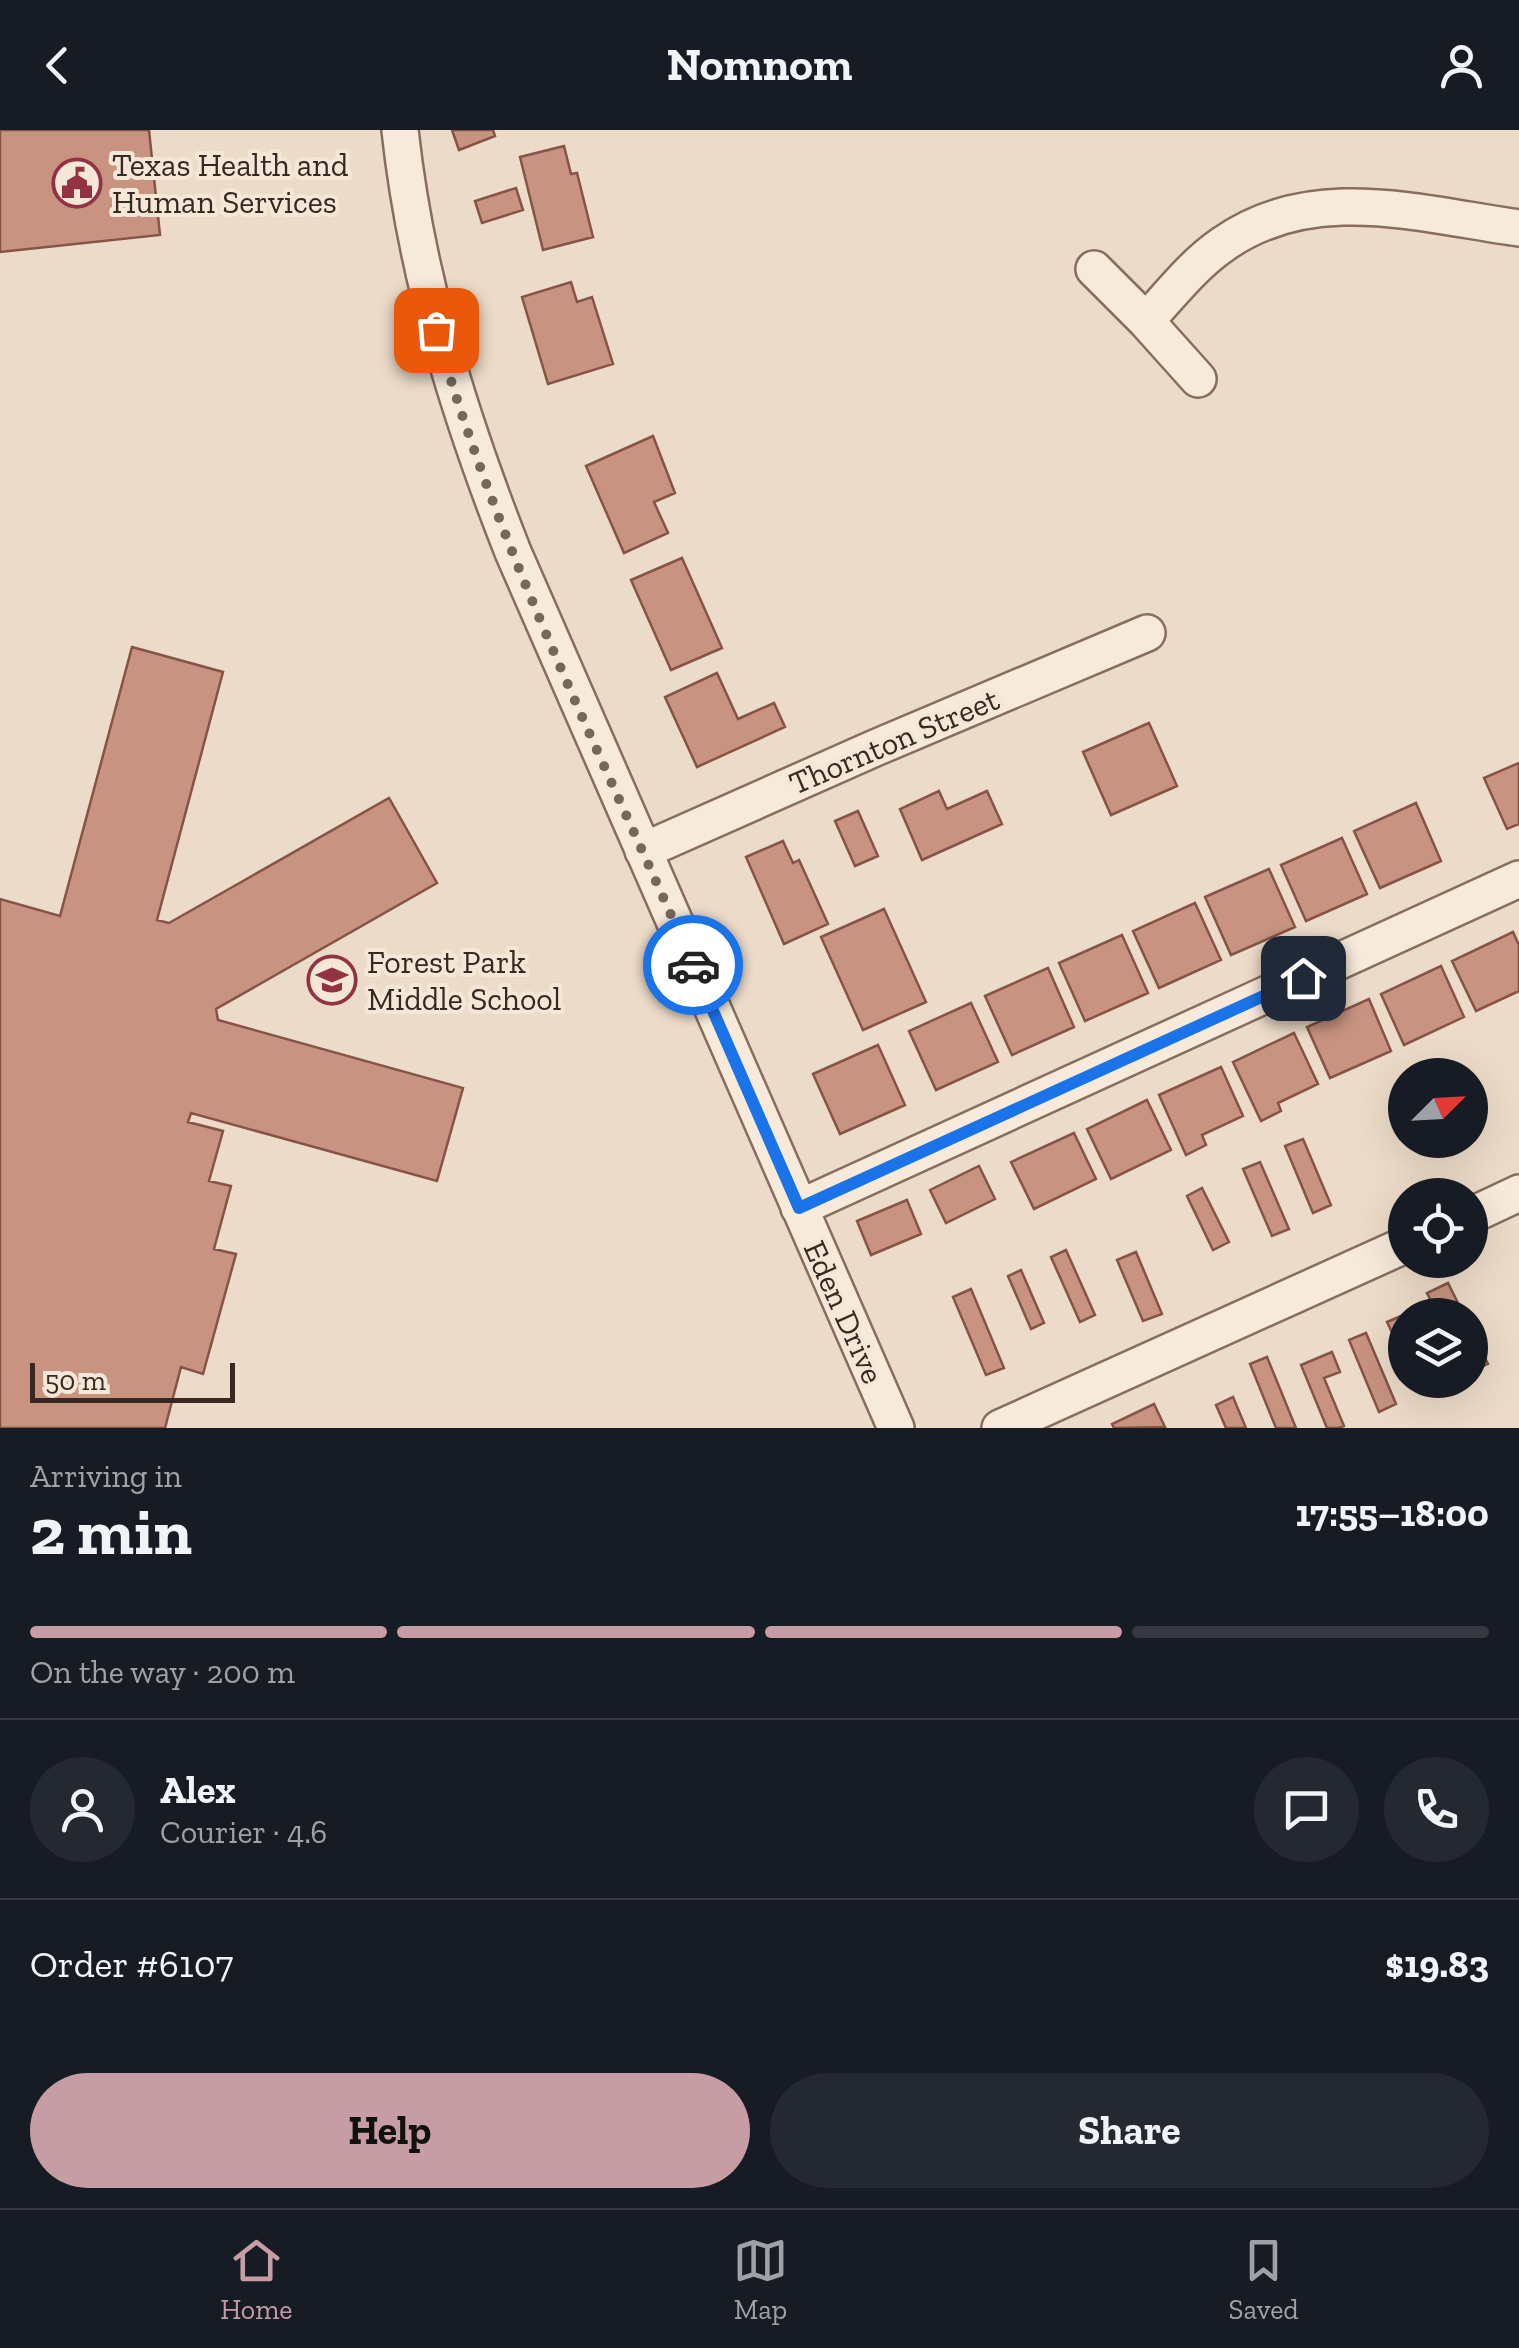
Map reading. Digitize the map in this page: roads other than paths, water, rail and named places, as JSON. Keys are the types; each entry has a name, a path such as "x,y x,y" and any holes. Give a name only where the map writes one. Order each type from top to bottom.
{"street":[{"name":"Eden Drive","path":"400,130 426,287 444,358 477,458 513,552 896,1428"},
{"path":"1146,321 1220,246 1282,214 1330,205 1362,206 1519,228"},
{"path":"1094,269 1198,379"},
{"name":"Thornton Street","path":"643,851 1147,633"},
{"path":"799,1208 1519,879"},
{"path":"1488,1208 1519,1193"},
{"path":"1000,1428 1388,1254"}],"place":[{"name":"Texas Health and Human Services","path":"77,183"},
{"name":"Forest Park Middle School","path":"332,980"}]}
